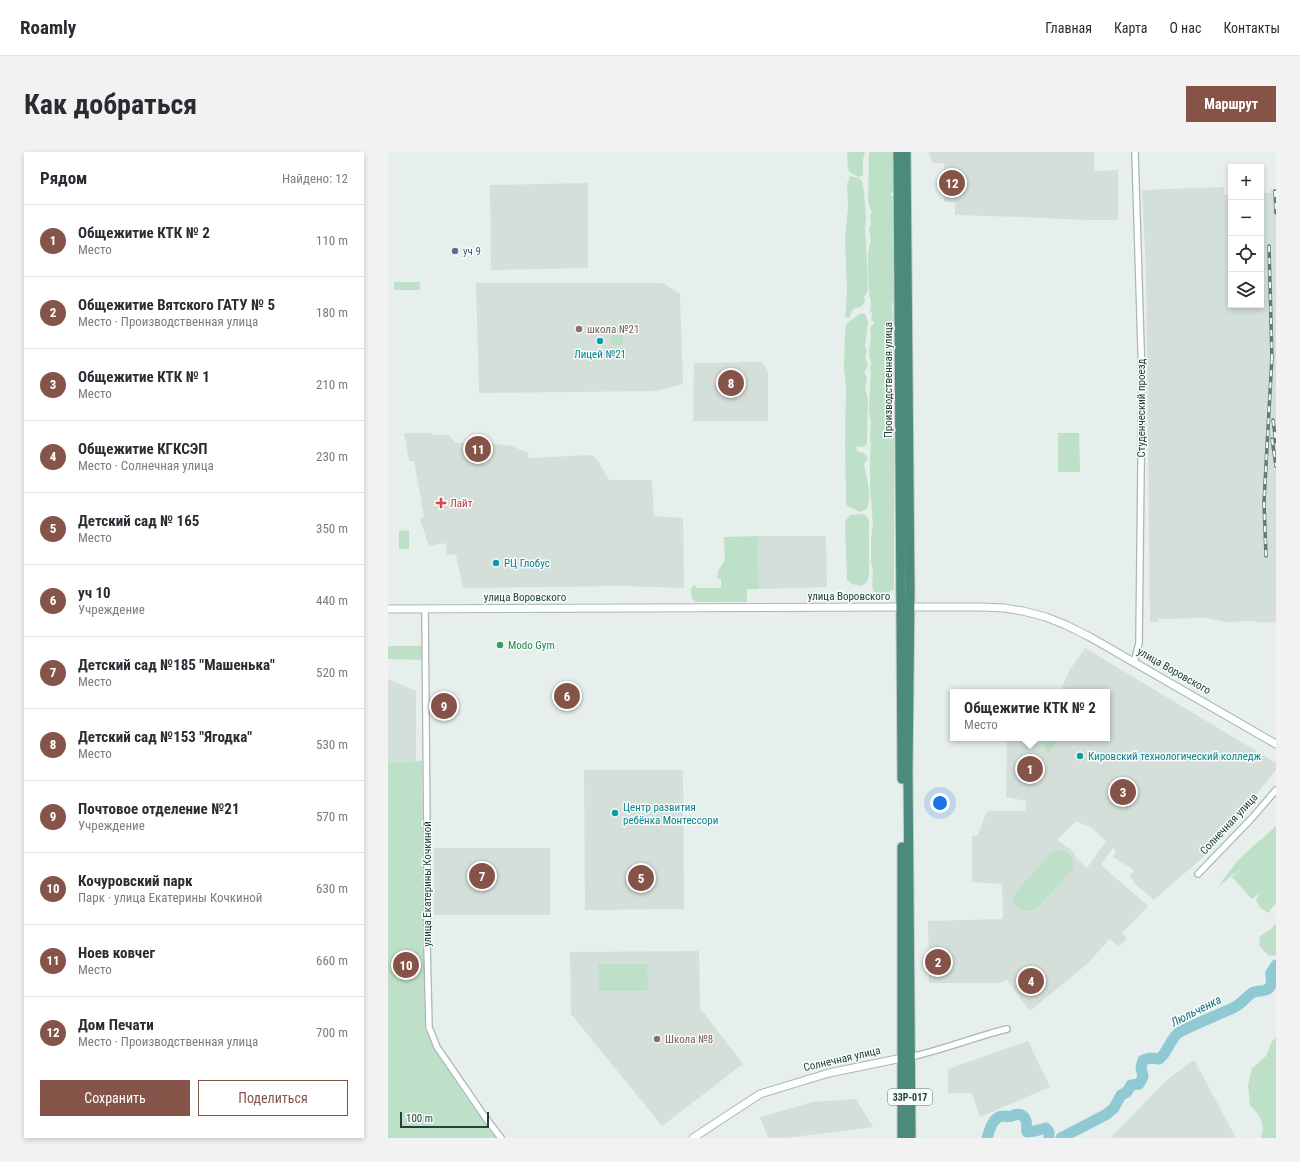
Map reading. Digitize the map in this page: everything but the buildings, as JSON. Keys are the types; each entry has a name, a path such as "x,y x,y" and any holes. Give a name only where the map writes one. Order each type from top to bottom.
{"highway":[{"name":"Производственная улица","path":"898,152 905,607"},
{"name":"Производственная улица","path":"905,607 906,152"},
{"path":"905,607 908,763 909,971 906,1057"},
{"path":"905,607 902,980 906,1057"},
{"name":"33Р-017","path":"902,1138 906,1057"},
{"name":"33Р-017","path":"906,1057 910,1138"}],"main road":[{"name":"улица Воровского","path":"388,609 1004,608 1046,617 1090,637 1276,744"},
{"name":"Солнечная улица","path":"694,1138 760,1094 829,1073 906,1057"}],"street":[{"name":"Студенческий проезд","path":"1134,663 1139,643 1142,380 1135,152"},
{"name":"улица Екатерины Кочкиной","path":"425,609 428,836 427,944 429,1027 437,1047 501,1138"},
{"name":"Солнечная улица","path":"1198,874 1252,818 1276,790"},
{"name":"Солнечная улица","path":"906,1057 944,1048 982,1035 1007,1029"}],"shaded area":[{"path":"929,152 1094,152 1094,171 1118,170 1118,220 955,215 955,202 944,202 944,163 932,163"},
{"path":"588,183 588,268 491,270 490,185"},
{"path":"1224,187 1224,195 1228,194 1228,308 1264,308 1264,193 1270,193 1270,189 1276,189 1276,622 1227,622 1206,618 1159,619 1158,622 1150,622 1146,272 1142,190"},
{"name":"школа №21","path":"476,283 663,283 680,294 683,384 655,391 479,393"},
{"path":"762,362 768,372 768,421 693,421 694,363"},
{"path":"404,433 432,433 434,435 449,435 456,443 486,443 512,446 528,453 529,458 592,455 598,461 609,480 652,480 654,516 683,518 684,588 621,586 463,588 456,554 447,555 446,543 429,546 420,519 424,516 414,461 409,461"},
{"path":"758,536 826,536 827,587 759,589"},
{"path":"1085,648 1276,763 1276,770 1209,852 1154,900 1136,885 1130,876 1134,870 1113,857 1116,851 1113,848 1101,865 1148,906 1122,933 1127,938 1119,947 1110,939 1087,964 1030,1011 1007,980 999,983 929,983 928,921 1003,919 1002,884 972,882 972,836 978,835 988,811 1026,811 1026,801 1006,797 1007,741 1110,741 1110,689 1061,689 1069,671","holes":["1076,821 1092,828 1106,841 1087,868 1077,859 1073,851 1057,840"]},
{"path":"388,679 416,691 416,761 388,762"},
{"path":"584,770 683,770 684,909 585,910"},
{"path":"434,848 550,848 550,915 434,915"},
{"name":"Школа №8","path":"699,951 700,1008 743,1064 662,1126 571,1014 570,952"},
{"path":"1028,1041 1050,1087 980,1117 972,1093 948,1093 948,1069"},
{"path":"1194,1060 1236,1138 1112,1138 1114,1134 1168,1079"},
{"path":"856,1099 873,1127 786,1138 768,1138 760,1117 813,1102"}],"green space":[{"path":"847,152 865,152 863,160 863,175 860,177 849,171"},
{"path":"869,152 895,152 895,192 891,193 891,196 895,197 896,200 892,203 895,214 895,264 893,267 894,299 892,305 892,337 894,347 892,412 894,432 894,589 882,594 874,592 872,587 873,571 871,562 871,539 873,525 870,487 871,423 869,409 871,363 869,352 871,336 870,328 874,323 871,319 872,313 870,311 871,305 868,272 868,254 871,242 869,228 871,225 870,215 872,213 868,201"},
{"path":"850,176 859,178 862,181 864,191 868,291 864,297 865,301 862,306 853,309 849,318 845,316 847,293 845,238 848,207 847,184"},
{"path":"394,282 420,282 420,290 394,290"},
{"path":"861,313 865,314 868,321 865,348 867,350 865,357 868,365 864,373 867,377 865,389 868,399 867,443 864,447 856,446 857,451 864,453 868,458 864,465 869,498 867,509 860,512 847,506 846,502 846,385 844,368 846,324"},
{"path":"611,335 623,335 623,345 611,345"},
{"path":"1058,433 1079,433 1080,472 1058,472"},
{"path":"863,514 869,521 869,575 867,582 861,586 852,584 847,580 845,522 850,515"},
{"path":"409,530 409,549 399,549 399,531"},
{"path":"758,536 759,589 747,589 747,602 694,601 691,592 691,588 693,586 696,585 697,588 721,588 721,579 717,578 718,571 725,560 724,537"},
{"path":"388,646 422,646 422,660 388,659"},
{"path":"1042,741 1056,741 1050,752 1047,752"},
{"path":"422,761 425,1027 448,1070 496,1138 388,1138 388,762"},
{"path":"1276,825 1276,904 1272,907 1269,913 1260,908 1256,899 1261,892 1252,899 1232,877 1247,864 1219,886 1229,871 1241,858"},
{"path":"1064,850 1069,854 1074,863 1072,870 1037,908 1030,911 1024,911 1018,908 1013,902 1015,893 1051,853"},
{"path":"1276,923 1276,955 1269,956 1259,945 1260,936 1271,929"},
{"path":"598,964 647,964 648,991 599,991"},
{"path":"1276,1038 1276,1138 1261,1138 1263,1128 1261,1120 1250,1106 1248,1086 1252,1068 1266,1056 1272,1041"}],"waterway":[{"name":"Люльченка","path":"1061,1138 1107,1114 1114,1108 1121,1095 1127,1092 1131,1085 1139,1084 1143,1077 1141,1067 1143,1060 1150,1058 1159,1059 1162,1057 1178,1033 1235,1007 1254,992 1269,988 1272,983 1271,973 1276,965"},
{"name":"Люльченка","path":"987,1138 992,1124 996,1119 1003,1116 1018,1114 1025,1119 1027,1132 1046,1128 1049,1132 1049,1138"}],"railway":[{"path":"1275,191 1276,213"},
{"path":"1269,246 1272,360"},
{"path":"1266,556 1264,502 1272,356"},
{"path":"1273,420 1276,442"},
{"path":"1272,439 1276,466"}],"place":[{"name":"Дом Печати","path":"952,183"},
{"name":"уч 9","path":"455,251"},
{"name":"школа №21","path":"579,329"},
{"name":"Лицей №21","path":"600,341"},
{"name":"Детский сад №153 \"Ягодка\"","path":"731,383"},
{"name":"Ноев ковчег","path":"478,449"},
{"name":"Лайт","path":"441,503"},
{"name":"РЦ Глобус","path":"496,563"},
{"name":"Modo Gym","path":"500,645"},
{"name":"уч 10","path":"567,696"},
{"name":"Почтовое отделение №21","path":"444,706"},
{"name":"Кировский технологический колледж","path":"1080,756"},
{"name":"Общежитие КТК № 2","path":"1030,769"},
{"name":"Общежитие КТК № 1","path":"1123,792"},
{"name":"Центр развития ребёнка Монтессори","path":"615,813"},
{"name":"Детский сад №185 \"Машенька\"","path":"482,876"},
{"name":"Детский сад № 165","path":"641,878"},
{"name":"Общежитие Вятского ГАТУ № 5","path":"938,962"},
{"name":"Кочуровский парк","path":"406,965"},
{"name":"Общежитие КГКСЭП","path":"1031,981"},
{"name":"Школа №8","path":"657,1039"}]}
